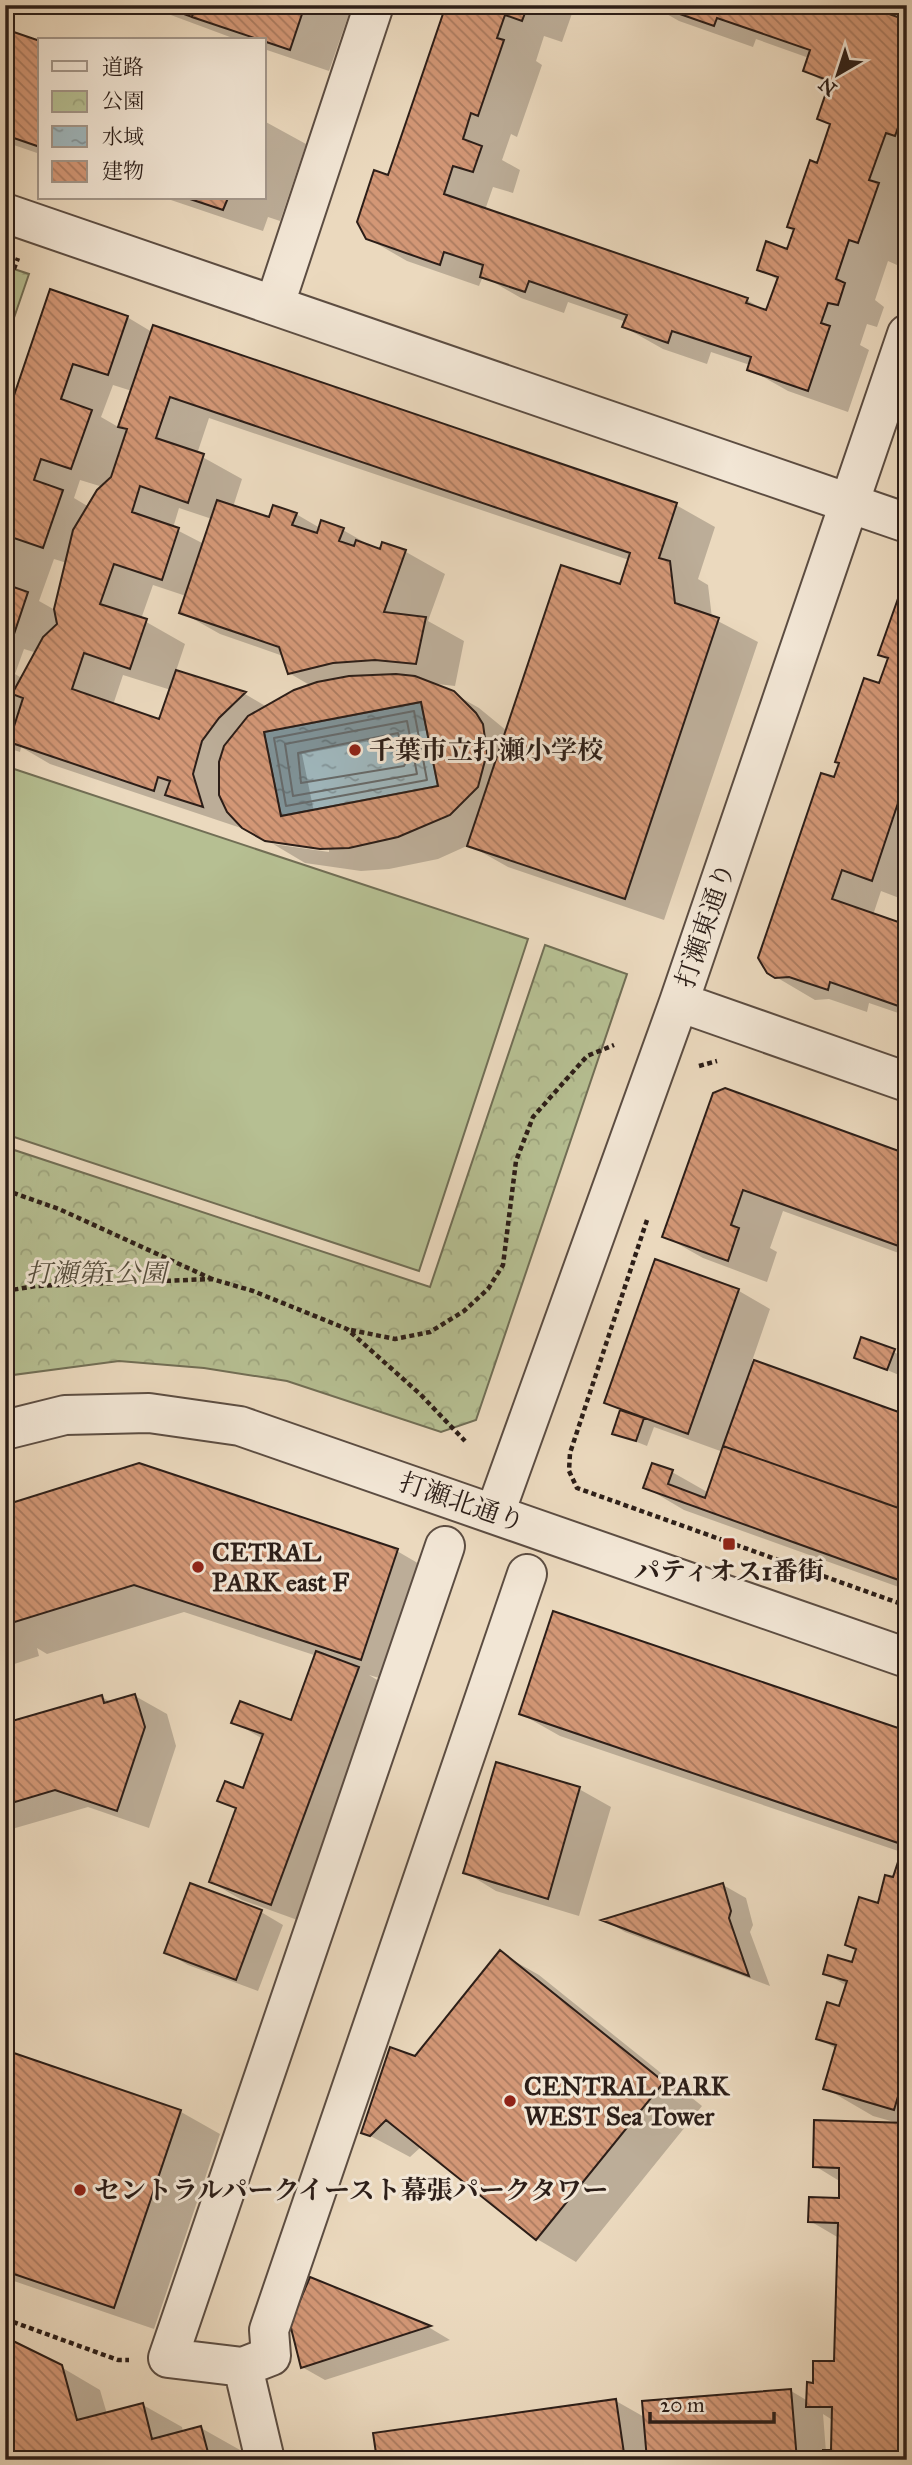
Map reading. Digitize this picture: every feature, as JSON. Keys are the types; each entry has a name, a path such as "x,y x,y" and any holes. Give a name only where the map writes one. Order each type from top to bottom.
{"street":[{"path":"275,304 374,5"},
{"path":"5,213 907,523"},
{"name":"打瀬東通り","path":"495,1513 679,1002 907,334"},
{"path":"679,1002 907,1082"},
{"name":"打瀬北通り","path":"5,1430 65,1415 149,1413 240,1426 907,1658"},
{"path":"444,1546 168,2358 243,2367 271,2356 270,2330 527,1574"},
{"path":"243,2367 265,2460"}],"path":[{"path":"5,293 19,254"},
{"path":"5,1190 59,1209 212,1279 305,1310 347,1329 396,1339 430,1332 464,1311 488,1289 502,1265 516,1161 533,1117 587,1056 614,1045"},
{"path":"698,1067 715,1060 728,1064"},
{"path":"651,1209 570,1453 569,1471 577,1488 907,1606"},
{"path":"5,1291 36,1286 212,1279"},
{"path":"347,1329 421,1394 465,1441"},
{"path":"5,2319 118,2360 168,2358"}],"green space":[{"path":"5,266 29,274 5,344"},
{"path":"5,766 528,939 419,1271 5,1134"},
{"name":"打瀬第1公園","path":"545,945 627,974 476,1420 441,1432 287,1381 204,1368 119,1361 5,1376 5,1147 430,1287"}],"water":[{"path":"421,702 438,786 281,816 264,732"}],"building":[{"path":"159,5 196,5 192,17"},
{"path":"196,5 305,5 290,50 266,42 266,38 254,38 192,17"},
{"path":"446,5 528,5 522,21 505,15 497,38 504,40 478,116 471,113 463,139 482,146 473,172 453,166 444,194 748,298 746,303 766,310 778,277 757,270 766,241 787,249 794,229 787,227 810,160 817,163 830,124 817,119 830,81 803,71 810,50 717,18 714,26 654,5 864,5 906,20 907,102 895,136 886,133 869,180 879,183 858,243 849,240 836,279 845,283 838,305 828,303 821,323 830,326 808,391 747,370 751,357 672,331 668,343 622,327 627,315 529,281 525,292 480,277 483,265 444,252 440,265 366,239 357,222 374,170 388,175"},
{"path":"5,29 38,40 38,146 5,135"},
{"path":"193,200 227,200 223,210"},
{"path":"50,289 128,316 108,375 73,364 61,399 92,410 71,469 41,459 34,480 63,490 43,548 14,538 5,565 5,422"},
{"path":"153,325 677,503 659,558 670,561 675,603 719,618 625,899 467,846 561,565 620,584 630,553 170,397 156,438 204,454 188,503 140,486 132,512 179,528 162,580 114,564 100,604 147,619 130,669 84,653 72,689 159,719 176,670 246,692 219,718 202,741 193,774 203,807 165,795 170,781 158,777 154,791 9,742 23,698 12,694 43,637 57,624 54,609 73,530 97,490 111,477 127,429 118,427"},
{"path":"217,500 269,517 273,505 297,513 292,525 317,533 321,520 344,528 339,541 354,546 356,540 380,549 382,542 406,550 384,612 426,617 416,664 375,660 333,663 288,674 279,647 179,613"},
{"path":"5,584 28,592 13,637 5,635"},
{"path":"901,590 907,591 907,794 902,793 899,800 872,881 842,870 832,899 907,925 907,1009 830,982 828,990 789,977 775,978 767,973 758,958 821,773 834,777 839,763 835,762 864,678 879,683 888,658 878,655"},
{"path":"349,676 415,676 454,691 483,724 487,753 478,787 450,815 398,837 349,848 320,849 265,841 242,828 227,812 219,795 219,762 224,746 248,716 294,690","holes":["421,702 438,786 281,816 264,732"]},
{"path":"725,1088 907,1154 907,1249 743,1190 731,1225 739,1228 728,1261 662,1237 713,1093"},
{"path":"655,1259 739,1289 688,1434 604,1403"},
{"path":"861,1337 895,1349 887,1370 854,1358"},
{"path":"754,1360 907,1415 907,1511 723,1446"},
{"path":"620,1410 644,1418 636,1441 612,1434"},
{"path":"723,1446 907,1511 907,1583 643,1488 652,1463 673,1470 668,1484 705,1498"},
{"name":"CETRAL PARK east F","path":"139,1463 398,1549 361,1660 134,1585 5,1625 5,1505"},
{"path":"553,1611 907,1731 907,1846 519,1714"},
{"path":"316,1651 359,1667 271,1905 209,1882 236,1808 217,1801 225,1781 243,1788 263,1734 231,1723 240,1701 291,1720"},
{"path":"135,1694 145,1727 117,1811 55,1790 5,1805 5,1723 102,1695 104,1703"},
{"path":"496,1762 580,1787 548,1899 463,1873"},
{"path":"898,1862 907,1864 907,2066 894,2110 823,2089 836,2045 816,2039 827,2002 839,2006 847,1981 823,1974 828,1955 852,1962 856,1949 845,1945 859,1897 878,1903 885,1875 893,1877"},
{"path":"190,1883 262,1910 236,1980 164,1953"},
{"path":"723,1883 731,1911 729,1918 749,1976 601,1920"},
{"name":"CENTRAL PARK WEST Sea Tower","path":"500,1950 664,2082 536,2240 386,2120 370,2136 361,2133 390,2047 415,2056"},
{"name":"セントラルパークイースト幕張パークタワー","path":"5,2050 181,2110 114,2308 5,2271"},
{"path":"814,2120 907,2123 907,2456 886,2455 885,2460 823,2460 823,2450 831,2450 832,2407 806,2407 807,2382 813,2383 813,2361 834,2361 838,2223 808,2222 809,2197 839,2198 839,2168 813,2167"},
{"path":"310,2277 431,2326 301,2368 290,2324"},
{"path":"5,2337 62,2365 77,2420 143,2403 152,2439 201,2426 210,2460 5,2460"},
{"path":"791,2389 797,2460 647,2460 642,2401"},
{"path":"616,2399 625,2460 377,2460 373,2433"}],"place":[{"name":"千葉市立打瀬小学校","path":"355,750"},
{"name":"パティオス1番街","path":"729,1544"},
{"name":"CETRAL PARK east F","path":"198,1567"},
{"name":"CENTRAL PARK WEST Sea Tower","path":"510,2101"},
{"name":"セントラルパークイースト幕張パークタワー","path":"80,2190"}]}
